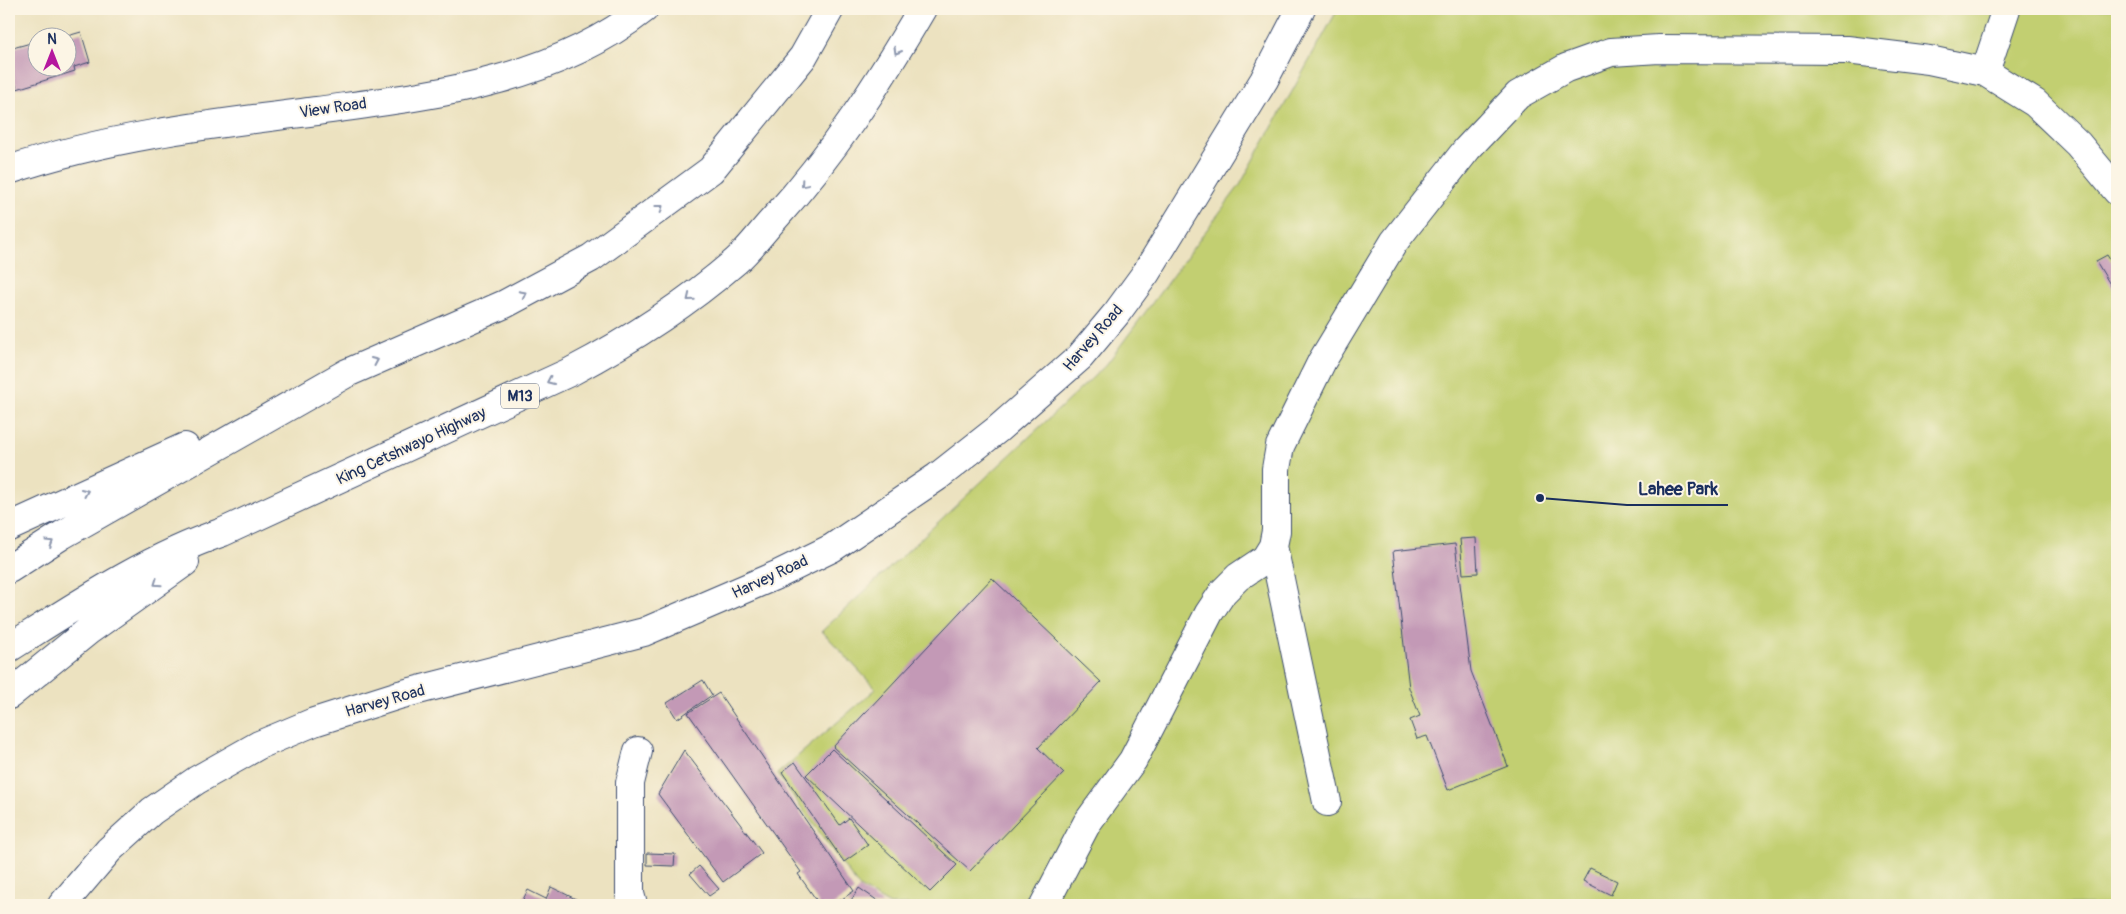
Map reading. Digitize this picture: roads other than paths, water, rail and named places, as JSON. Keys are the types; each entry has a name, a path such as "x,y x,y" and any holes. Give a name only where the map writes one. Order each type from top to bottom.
{"main road":[{"name":"View Road","path":"9,170 152,133 415,98 480,85 531,70 587,46 626,23 644,9"},
{"path":"9,527 505,304 591,258 711,170 803,57 830,9"},
{"name":"King Cetshwayo Highway","path":"9,648 110,586 197,540 223,532 572,371 624,344 676,309 737,260 827,157 882,77 922,9"},
{"name":"Harvey Road","path":"62,905 109,850 152,811 197,780 259,745 314,722 399,695 644,632 779,574 832,548 937,477 998,430 1072,364 1116,314 1146,273 1254,97 1301,9"},
{"path":"1985,72 2006,9"},
{"path":"1044,905 1086,823 1133,760 1218,599 1238,577 1265,559 1273,546 1276,531 1276,469 1280,446 1322,361 1394,242 1467,149 1518,95 1566,68 1611,52 1659,49 1847,50 1929,60 1985,72 2035,103 2078,144 2117,191"},
{"path":"9,569 62,535 347,374"},
{"path":"9,695 88,631 170,574 223,532"},
{"path":"1273,546 1327,802"},
{"path":"633,905 630,894 630,783 638,752"}],"place":[{"name":"Lahee Park","path":"1540,498"}]}
